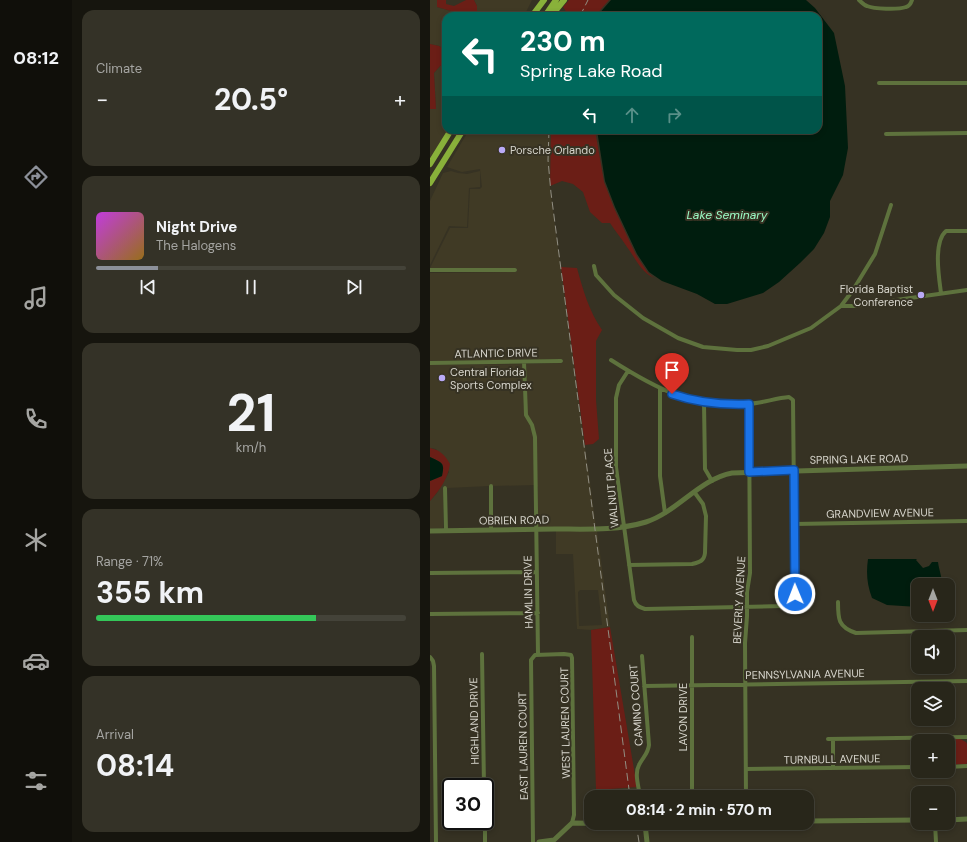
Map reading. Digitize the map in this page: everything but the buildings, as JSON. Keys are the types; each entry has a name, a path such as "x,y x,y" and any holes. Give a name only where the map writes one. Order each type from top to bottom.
{"main road":[{"path":"534,12 539,0"},
{"path":"535,12 544,0"},
{"path":"548,12 556,0"},
{"path":"554,12 564,0"},
{"path":"431,161 449,134"},
{"path":"430,183 461,134"}],"street":[{"path":"859,0 866,6 875,8 906,7 910,5 912,0"},
{"path":"879,83 967,83"},
{"path":"886,134 967,133"},
{"path":"431,161 442,164"},
{"path":"594,266 596,275 614,295 643,318 678,338 703,347 751,350 768,346 810,328 840,306 853,290 875,254 891,205"},
{"path":"941,293 938,269 942,236 946,231 967,231"},
{"path":"430,270 515,270"},
{"path":"840,306 854,306 967,290"},
{"path":"611,360 660,389 704,403 732,405 749,404 786,397 791,398 794,404 795,594 791,602 783,606 748,607"},
{"name":"ATLANTIC DRIVE","path":"430,363 561,361"},
{"name":"HAMLIN DRIVE","path":"524,362 526,415 532,425 535,437 538,654"},
{"name":"WALNUT PLACE","path":"628,371 619,385 616,398 616,467 634,600 637,606 645,609 748,607"},
{"path":"660,389 660,476 664,513"},
{"path":"704,403 705,465 706,473 712,481"},
{"name":"BEVERLY AVENUE","path":"746,790 745,643 748,607 747,592 750,573 749,404"},
{"name":"SPRING LAKE ROAD","path":"597,529 647,522 664,513 712,481 726,474 794,470 967,466"},
{"path":"490,486 491,530"},
{"path":"445,488 446,531"},
{"path":"629,565 692,564 702,560 705,553 706,516 703,504 695,492"},
{"name":"GRANDVIEW AVENUE","path":"794,524 967,521"},
{"name":"OBRIEN ROAD","path":"430,531 597,529"},
{"path":"430,574 537,572"},
{"path":"838,602 840,623 844,628 856,633 967,630"},
{"path":"430,614 538,613"},
{"name":"LAVON DRIVE","path":"692,637 692,790"},
{"name":"HIGHLAND DRIVE","path":"482,654 484,778"},
{"name":"WEST LAUREN COURT","path":"538,654 568,654 572,658 574,815 572,823"},
{"name":"EAST LAUREN COURT","path":"533,842 531,660 538,654"},
{"name":"CAMINO COURT","path":"639,790 637,768 646,755 649,745 642,656"},
{"path":"431,658 434,666 436,842"},
{"name":"PENNSYLVANIA AVENUE","path":"644,686 967,681"},
{"path":"828,739 967,737"},
{"path":"833,739 833,768"},
{"path":"955,767 967,766"},
{"name":"TURNBULL AVENUE","path":"746,769 911,767"},
{"path":"955,820 967,819"},
{"path":"814,821 911,820"},
{"path":"539,842 554,840 572,823 584,823"},
{"path":"484,830 485,842"},
{"path":"646,830 647,842"},
{"path":"935,830 936,842"}],"shaded area":[{"path":"430,0 437,0 437,7 453,12 442,12 442,48 430,44"},
{"path":"437,0 446,0 446,4 454,6 466,0 474,0 477,6 477,12 453,12 437,7"},
{"path":"474,0 532,0 526,12 477,12 477,6"},
{"path":"569,0 609,0 598,12 566,12 563,7"},
{"path":"430,44 442,48 442,65 434,73 436,109 430,109"},
{"path":"442,65 442,134 446,134 430,158 430,109 436,108 434,73"},
{"path":"467,134 551,134 550,188 596,527 538,527 538,487 536,485 492,486 492,484 489,484 489,486 447,488 447,486 443,486 443,528 430,529 430,501 437,493 449,472 436,449 430,448 430,365 522,364 524,411 527,411 526,364 563,363 563,359 430,361 430,273 517,272 517,268 430,268 450,228 468,228 470,189 480,189 482,187 480,169 462,172 447,167"},
{"path":"551,134 596,134 604,182 614,208 636,255 648,273 654,278 645,272 610,223 602,223 590,212 583,192 573,184 562,181 550,186"},
{"path":"451,171 467,174 480,171 480,187 469,188 467,227 449,226 430,265 430,201 443,173"},
{"path":"561,267 577,268 590,308 602,330 596,341 596,400 599,439 593,444 585,445"},
{"path":"430,448 442,453 450,464 443,484 430,501 430,481 442,476 443,465 430,457"},
{"path":"556,531 597,531 610,627 591,630 577,629 573,554 556,554","holes":["580,590 598,590 602,625 579,626 578,592"]},
{"path":"610,627 637,787 596,790 591,630"},
{"path":"955,739 960,739 967,744 966,764 955,765"},
{"path":"637,787 638,790 596,790"}],"water":[{"name":"Lake Seminary","path":"611,0 806,0 818,12 600,12"},
{"name":"Lake Seminary","path":"822,17 834,33 845,86 848,148 843,175 830,201 830,217 824,233 814,249 779,282 763,293 727,304 715,304 697,294 662,281 649,272 637,254 615,207 605,181 598,134 822,134"},
{"path":"430,457 440,462 443,465 443,468 442,476 430,481"},
{"path":"868,559 917,559 916,560 923,568 929,566 932,562 938,562 942,578 911,578 911,607 887,605 872,598 867,579"}],"railway":[{"path":"582,12 588,0"},
{"path":"549,134 548,160 551,193 629,790"},
{"path":"637,830 639,842"}],"place":[{"name":"Porsche Orlando","path":"502,150"},
{"name":"Florida Baptist Conference","path":"921,295"},
{"name":"Central Florida Sports Complex","path":"442,378"}],"route":[{"path":"672,394 704,403 732,405 749,404 749,472 794,470 795,594"}]}
